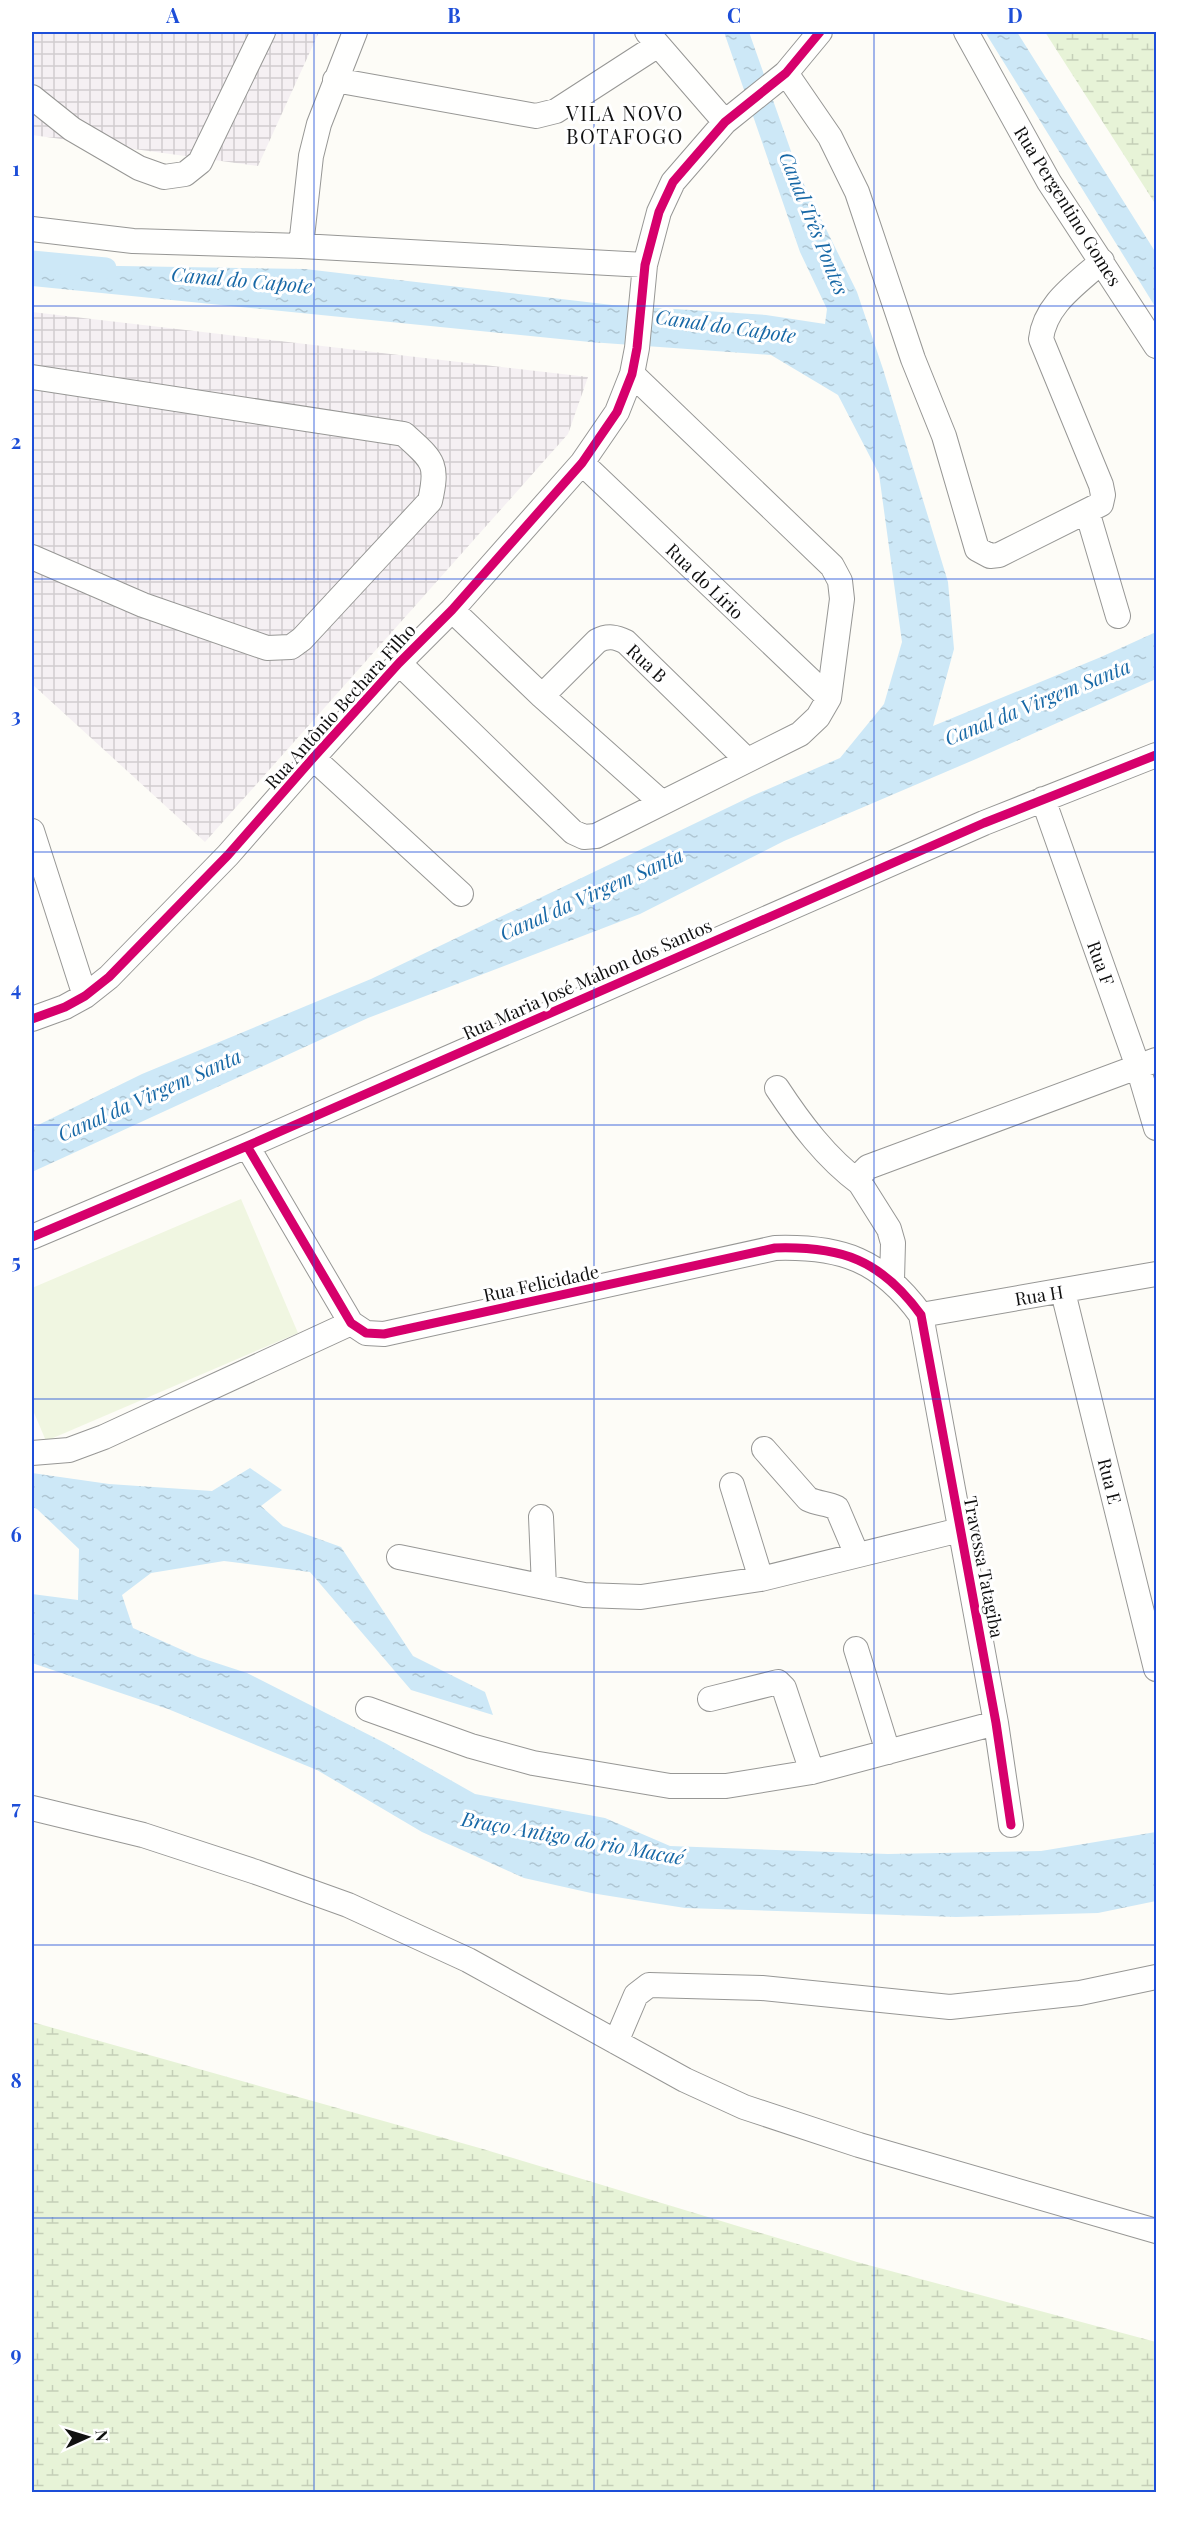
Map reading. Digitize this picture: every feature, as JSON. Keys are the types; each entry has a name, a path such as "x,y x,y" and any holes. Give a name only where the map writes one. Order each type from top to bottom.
{"street":[{"path":"32,97 72,129 139,168 164,177 185,174 200,162 263,32"},
{"path":"301,246 311,156 319,124 355,32"},
{"name":"Rua Antônio Bechara Filho","path":"32,1018 65,1008 109,977 228,855 399,663 452,610 582,463 617,412 632,374 637,348 644,275 659,212 673,182 725,122 783,75 820,32"},
{"name":"Rua Pergentino Gomes","path":"966,32 1049,182 1156,346"},
{"path":"335,80 536,116 556,111 652,38 725,122"},
{"path":"783,75 830,137 857,192 913,359 944,436 977,549 990,556 999,555 1101,504 1103,495 1101,485 1041,339 1043,323 1053,306 1102,261"},
{"path":"32,229 133,241 301,246 644,275"},
{"path":"399,663 573,832 584,837 596,836 800,734 818,717 829,698 842,599 840,580 832,566 632,374"},
{"path":"32,377 404,434 429,457 436,477 430,501 302,639 291,647 267,648 143,605 32,557"},
{"name":"Rua do Lírio","path":"582,463 829,698"},
{"path":"1087,511 1118,616"},
{"path":"452,610 542,696 661,802"},
{"name":"Rua B","path":"542,696 597,641 605,637 618,638 626,642 746,759"},
{"name":"Rua Maria José Mahon dos Santos","path":"32,1237 247,1146 1043,799 1156,754"},
{"path":"313,758 461,894"},
{"name":"Rua F","path":"1043,799 1147,1064 1156,1128"},
{"path":"32,831 85,996"},
{"path":"860,1183 861,1173 868,1167 1147,1064"},
{"path":"777,1088 800,1123 844,1172 860,1183 889,1228 893,1243 892,1280"},
{"path":"32,1453 69,1450 104,1437 351,1323 247,1146"},
{"name":"Rua Felicidade","path":"351,1323 366,1333 384,1334 775,1248 811,1247 838,1252 866,1264 892,1280 921,1315"},
{"name":"Rua H","path":"921,1315 1156,1274"},
{"name":"Rua E","path":"1063,1292 1156,1669"},
{"name":"Travessa Tatagiba","path":"921,1315 996,1723 1011,1825"},
{"path":"764,1449 808,1499 817,1504 830,1504 837,1508 857,1555"},
{"path":"732,1485 761,1579"},
{"path":"541,1517 544,1587"},
{"path":"399,1557 584,1595 641,1597 761,1579 960,1530"},
{"path":"856,1649 888,1752"},
{"path":"710,1699 778,1682 784,1688 812,1772"},
{"path":"368,1709 471,1746 533,1762 670,1786 726,1786 812,1772 996,1723"},
{"path":"32,1808 142,1835 348,1905 468,1960 685,2080 744,2107 859,2145 1156,2231"},
{"path":"616,2042 636,1995 649,1985 762,1988 950,2007 1080,1993 1156,1977"}],"shaded area":[{"path":"32,32 319,32 258,166 32,135"},
{"path":"32,312 588,377 568,434 205,842 32,684"}],"green space":[{"path":"1045,32 1156,32 1156,205"},
{"path":"241,1199 298,1333 46,1441 32,1408 32,1288"},
{"path":"32,2022 483,2149 857,2262 1156,2342 1156,2492 32,2492"}],"water":[{"path":"724,32 749,32 799,174 857,292 948,582 954,649 933,726 1156,632 1156,679 784,841 640,914 368,1018 32,1172 32,1128 142,1074 371,979 752,796 840,758 884,704 902,642 879,474 838,395 771,355 590,342 32,286 32,263 305,269 612,305 766,315 825,324 827,309 800,252"},
{"path":"985,32 1017,32 1156,253 1156,308"},
{"name":"Braço Antigo do rio Macaé","path":"250,1468 282,1490 261,1506 283,1526 341,1547 413,1656 485,1692 493,1715 411,1690 310,1572 224,1561 151,1573 122,1595 133,1628 198,1657 247,1673 385,1743 475,1794 605,1818 670,1846 888,1854 1041,1851 1156,1832 1156,1901 1098,1913 956,1917 685,1908 591,1893 524,1878 422,1832 317,1770 168,1709 32,1663 32,1594 78,1600 79,1549 37,1509 32,1507 32,1473 109,1484 212,1491"}],"waterway":[{"name":"Canal do Capote","path":"32,261 106,268"}],"cycle path":[{"path":"32,1019 65,1007 85,996 109,977 228,855 399,663 452,610 582,463 617,412 632,374 637,348 645,265 659,212 673,182 725,122 786,73 820,32"},
{"path":"32,1237 247,1146 984,823 1156,755"},
{"path":"247,1146 351,1323 366,1333 384,1334 775,1248 799,1248 840,1254 858,1260 891,1281 921,1315 996,1723 1011,1825"}],"district":[{"name":"VILA NOVO BOTAFOGO","path":"625,124"}],"water label":[{"name":"Canal Três Pontes","path":"815,223"},
{"name":"Canal da Virgem Santa","path":"1037,701"},
{"name":"Canal da Virgem Santa","path":"591,893"},
{"name":"Canal da Virgem Santa","path":"149,1094"}]}
